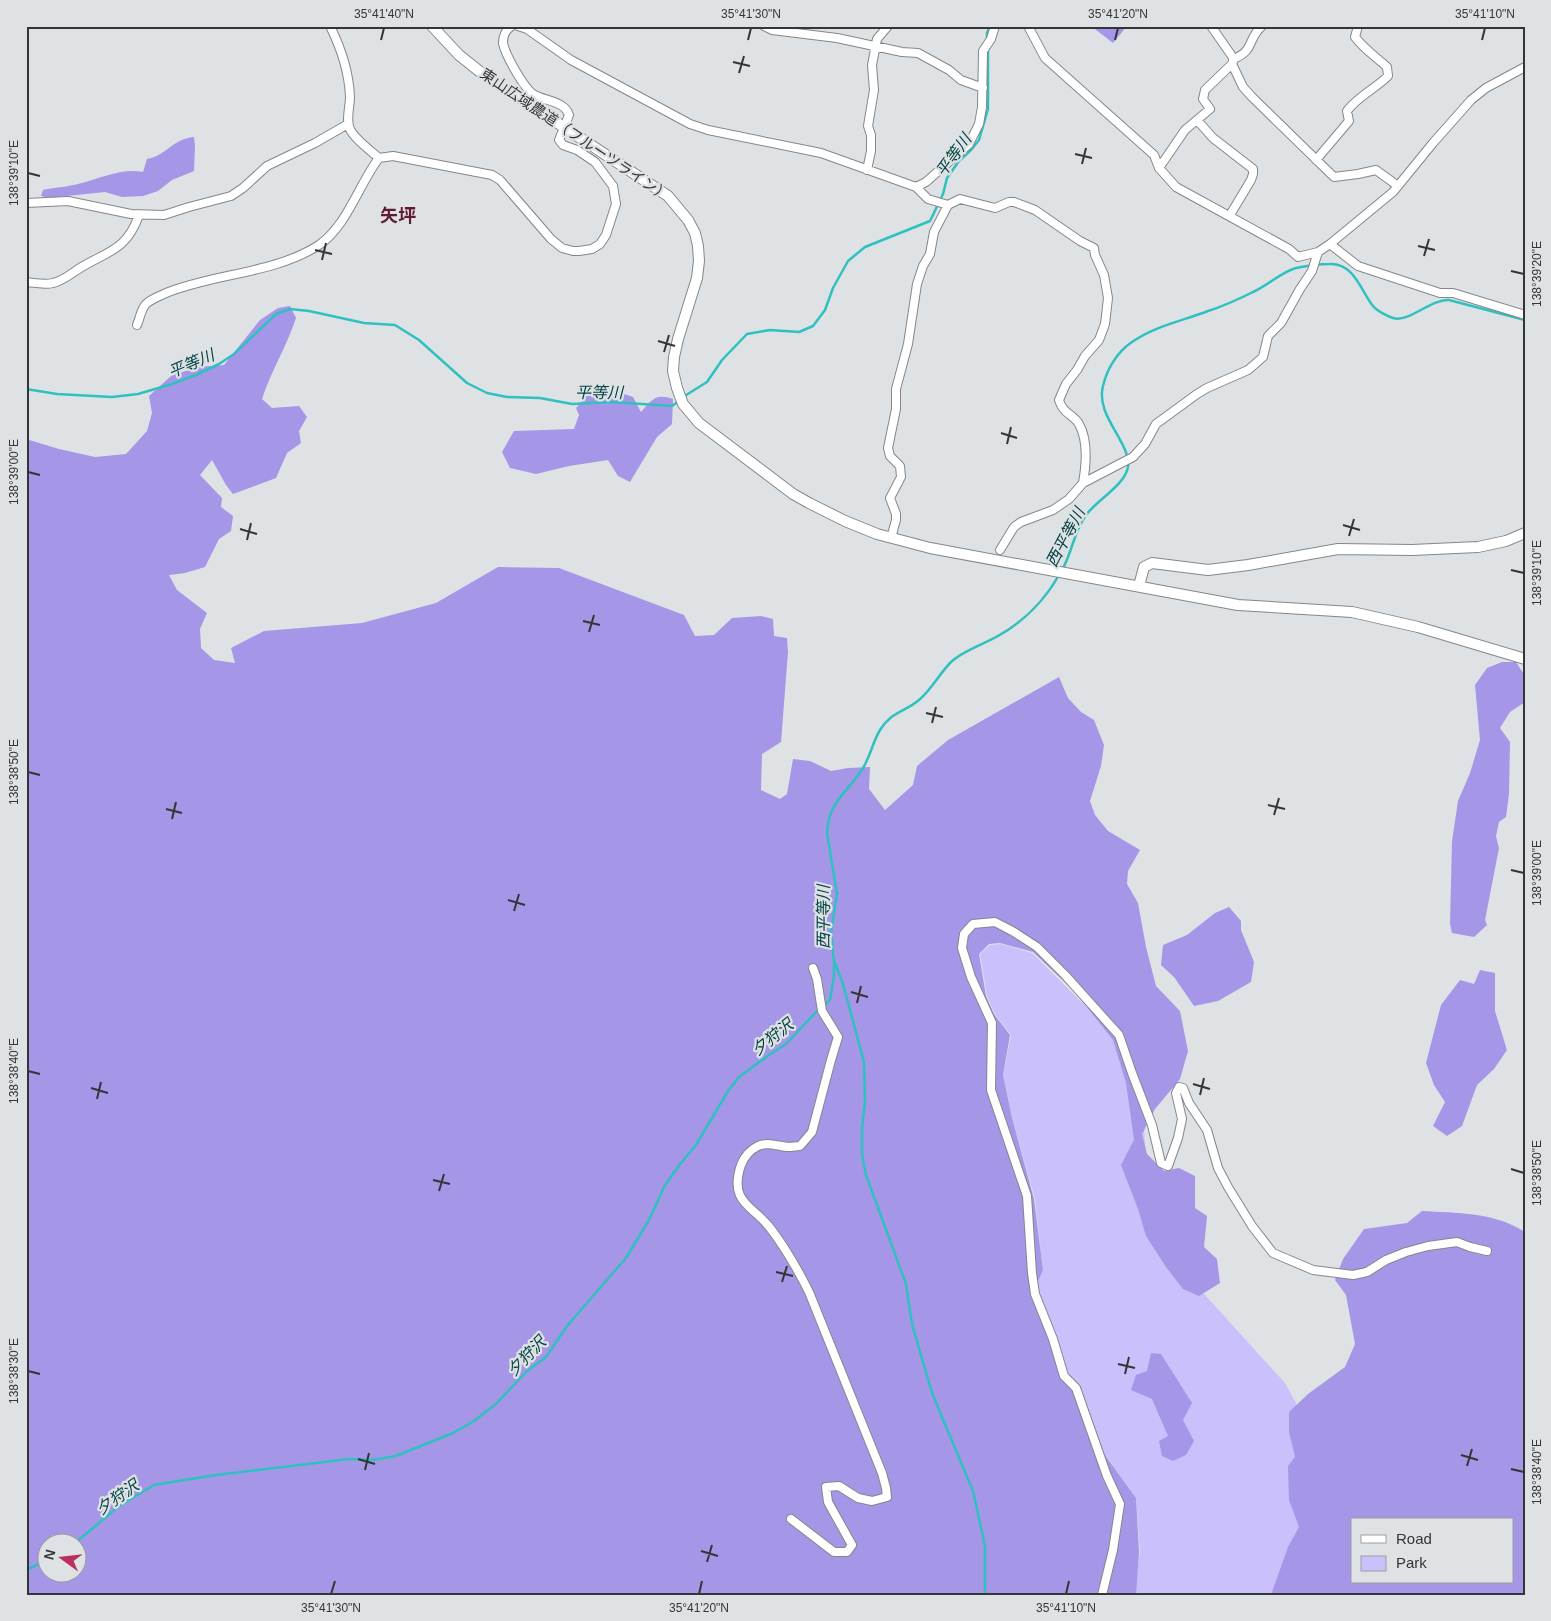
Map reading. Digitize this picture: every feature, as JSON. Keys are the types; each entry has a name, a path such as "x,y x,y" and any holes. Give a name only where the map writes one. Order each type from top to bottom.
{"street":[{"path":"330,26 347,72 350,98 348,124 351,131 379,158"},
{"name":"東山広域農道（フルーツライン）","path":"432,26 459,55 479,71 668,196 684,214 695,233 700,261 697,278 678,339 673,371 676,388 684,404 699,423 793,494 845,521 892,538 930,548 1238,605 1352,612 1418,627 1525,659"},
{"path":"379,158 393,156 492,175 500,180 551,239 562,248 579,251 592,249 600,244 606,235 616,204 613,186 595,162 582,153 563,145 559,140 569,115 568,111 562,106 534,94 526,87 503,44 504,35 508,28 512,26"},
{"path":"518,26 526,29 571,60 690,124 708,130 822,153 916,187 928,199 946,205 960,199 995,208 1009,202 1014,202 1035,210 1080,242 1094,248 1104,275 1108,298 1105,324 1099,340 1085,356 1066,384 1059,400 1061,408 1079,424 1086,449 1083,483"},
{"path":"764,26 772,30 837,38 902,52 918,53 948,70 961,80 983,88"},
{"path":"867,170 871,152 871,135 868,126 874,90 872,65 877,38 888,26"},
{"path":"916,187 926,182 969,144 979,124 982,107 984,49 991,39 995,26"},
{"path":"1028,26 1045,58 1154,155 1159,168 1176,186 1290,249 1298,257 1317,256"},
{"path":"1210,26 1232,61 1244,87 1334,177 1376,170 1398,186"},
{"path":"1159,168 1185,130 1210,109 1203,99 1205,90 1232,61 1250,49 1255,33 1262,26"},
{"path":"1316,160 1349,121 1347,111 1350,106 1388,76 1387,67 1369,50 1363,47 1355,37 1358,26"},
{"path":"1000,550 1014,527 1053,510 1068,499 1083,483 1132,458 1145,444 1156,424 1197,394 1248,370 1263,357 1268,336 1281,324 1312,271 1317,256 1393,192 1471,100 1491,85 1525,67"},
{"path":"1197,120 1213,138 1253,169 1251,180 1230,215"},
{"path":"26,203 68,201 138,215 164,216 189,206 231,196 243,188 267,166 315,143 348,124"},
{"path":"137,325 147,303 159,296 179,288 277,263 308,251 320,244 335,231 379,158"},
{"path":"892,538 896,514 890,498 901,477 900,466 890,456 888,448 896,409 896,389 908,344 917,284 923,266 930,254 934,232 946,205"},
{"path":"26,282 52,284 116,249 136,223 138,215"},
{"path":"1330,244 1358,266 1440,293 1453,293 1525,315"},
{"path":"1138,586 1144,567 1152,563 1208,570 1338,549 1412,550 1478,547 1506,540 1525,532"},
{"path":"1102,1595 1113,1550 1120,1504 1107,1476 1076,1388 1064,1376 1053,1339 1036,1294 1032,1273 1027,1196 991,1090 992,1023 971,977 962,948 964,934 974,924 995,922 1037,947 1065,974 1120,1035 1152,1125 1161,1163 1168,1166 1178,1138 1182,1119 1176,1093 1180,1087 1183,1088 1189,1103 1207,1130 1218,1168 1228,1187 1252,1226 1273,1253 1313,1270 1353,1275 1367,1272 1386,1260 1406,1252 1428,1246 1457,1242 1487,1251"},
{"path":"791,1519 834,1552 846,1552 852,1545 828,1502 826,1487 839,1486 858,1498 872,1501 887,1497 882,1473 810,1292 799,1271 770,1228 750,1210 737,1186 742,1161 748,1153 759,1145 800,1146 812,1132 838,1037 822,1011 817,979 813,968"}],"green space":[{"path":"1001,944 1032,953 1118,1038 1143,1113 1147,1179 1196,1285 1285,1383 1296,1403 1313,1560 1309,1595 1132,1595 1140,1553 1136,1498 1104,1454 1079,1385 1067,1374 1045,1307 1035,1290 1043,1270 1035,1199 1012,1118 1003,1075 1011,1035 995,1014 987,996 980,954 990,945"}],"shaded area":[{"path":"1091,26 1127,26 1113,43"},
{"path":"194,137 194,171 172,180 158,191 143,196 122,197 105,192 48,198 41,196 43,190 77,184 119,172 143,172 147,159 159,155 186,138"},
{"path":"290,306 296,318 262,399 272,408 299,406 307,417 299,431 301,443 287,453 276,478 233,494 212,460 200,475 222,498 221,507 233,516 231,531 219,539 205,567 185,573 169,575 177,590 207,613 200,629 201,648 214,660 235,663 231,648 264,631 362,623 436,603 498,567 559,568 684,615 695,636 714,635 732,618 761,616 773,619 774,636 787,638 788,652 781,742 762,754 761,790 780,799 787,794 793,759 810,761 831,771 870,767 869,789 885,810 913,785 917,766 948,740 1059,677 1068,698 1081,712 1094,720 1104,745 1101,766 1090,801 1095,815 1108,831 1140,850 1128,871 1127,884 1138,903 1146,947 1156,986 1180,1011 1188,1051 1180,1079 1155,1109 1142,1134 1147,1154 1164,1171 1179,1168 1195,1176 1195,1208 1207,1216 1204,1247 1217,1259 1220,1283 1199,1296 1183,1289 1146,1236 1121,1165 1134,1140 1126,1083 1113,1040 1075,992 1033,952 1000,943 989,944 979,954 986,996 994,1014 1010,1035 1003,1075 1012,1118 1034,1199 1043,1270 1035,1289 1045,1307 1066,1375 1078,1386 1104,1454 1136,1498 1139,1552 1136,1595 26,1595 26,439 95,457 126,454 147,431 152,413 149,396 171,376 197,367 224,365 260,320 278,308"},
{"path":"613,390 633,397 641,412 651,401 658,397 673,399 672,424 657,437 630,482 618,476 608,460 569,466 536,474 510,468 502,452 514,431 574,429 579,415 576,408 589,393"},
{"path":"1502,662 1516,662 1525,676 1525,702 1510,712 1500,728 1510,742 1509,794 1506,817 1499,822 1496,836 1499,848 1485,920 1487,925 1474,937 1452,933 1450,924 1452,841 1458,801 1470,773 1480,740 1475,685 1487,668"},
{"path":"1229,907 1241,921 1241,930 1254,962 1251,982 1218,1001 1194,1006 1174,977 1161,965 1163,945 1187,935 1215,913"},
{"path":"1480,970 1495,973 1495,1011 1507,1050 1494,1069 1477,1085 1462,1126 1447,1136 1433,1126 1445,1102 1434,1085 1426,1063 1441,1005 1460,980 1474,984"},
{"path":"1422,1211 1462,1213 1488,1217 1513,1225 1525,1232 1525,1595 1271,1595 1288,1547 1299,1527 1289,1500 1288,1466 1295,1457 1289,1432 1289,1412 1308,1394 1345,1367 1355,1344 1346,1295 1335,1280 1343,1259 1364,1229 1407,1223"},
{"path":"1151,1353 1161,1354 1192,1403 1183,1420 1194,1441 1186,1455 1173,1461 1162,1456 1159,1441 1168,1436 1152,1399 1131,1390 1136,1375 1147,1371"}],"waterway":[{"name":"平等川","path":"987,40 990,26"},
{"name":"平等川","path":"683,397 707,382 722,360 747,334 770,330 799,332 813,326 825,310 833,288 848,261 865,247 930,221 943,194 947,178 959,161 979,140 988,109 988,48"},
{"name":"西平等川","path":"1062,570 1082,521 1091,509 1126,474 1128,467 1127,458 1104,408 1103,386 1107,373 1117,356 1141,336 1237,300 1296,268 1326,264 1345,268 1356,279 1375,308 1393,318 1406,317 1434,303 1449,300 1525,320"},
{"name":"平等川","path":"26,389 57,394 112,397 138,394 172,384 219,364 234,354 276,314 290,309 309,311 364,323 395,325 419,340 467,383 487,393 507,397 540,398 572,404 612,402 672,406 679,401"},
{"name":"夕狩沢","path":"86,1534 119,1506 154,1485 216,1475 349,1459 373,1460 396,1456 453,1433 474,1421 496,1404 526,1372 546,1357 567,1326 626,1258 649,1220 664,1187 696,1145 728,1091 739,1077 786,1044 830,1000 834,976 831,932 837,894 827,833 828,822 834,806 864,766 880,730 894,715 924,696 956,658 998,636 1025,617 1040,602 1059,575"},
{"path":"835,963 843,984 864,1062 865,1101 862,1155 866,1175 906,1284 912,1324 932,1393 973,1491 985,1546 985,1595"},
{"name":"夕狩沢","path":"26,1570 38,1565"}],"district":[{"name":"矢坪","path":"398,216"}]}
